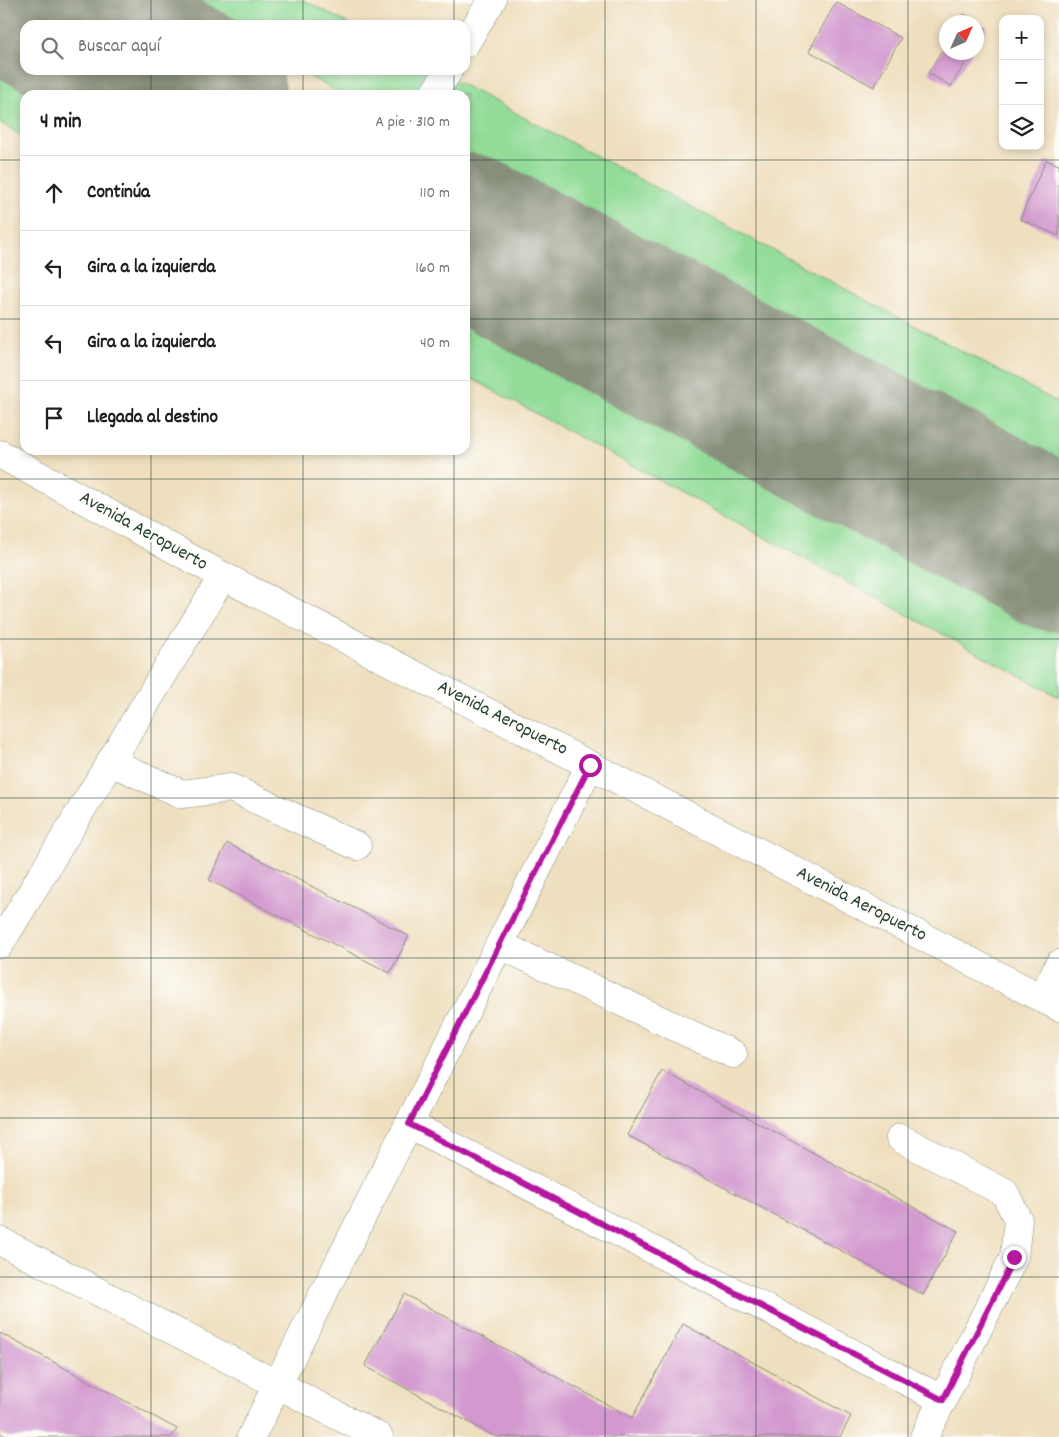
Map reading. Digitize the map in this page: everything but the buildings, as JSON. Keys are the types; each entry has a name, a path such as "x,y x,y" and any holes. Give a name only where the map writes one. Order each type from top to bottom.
{"street":[{"path":"470,36 492,0"},
{"path":"436,90 446,75"},
{"name":"Avenida Aeropuerto","path":"0,454 223,576 1050,1003"},
{"path":"0,944 223,576"},
{"path":"111,762 182,794 231,788 358,846"},
{"path":"251,1437 590,765"},
{"path":"500,945 733,1054"},
{"path":"1050,1003 1059,964"},
{"path":"409,1124 943,1400"},
{"path":"900,1138 1005,1193 1018,1220 1014,1257 924,1437"},
{"path":"0,1241 277,1386 379,1437"}],"green space":[{"path":"167,0 304,0 342,20 205,20"},
{"path":"0,49 20,60 20,75 47,75 76,90 20,90 20,134 0,123"},
{"path":"307,75 444,75 1059,403 1059,478 470,163 470,90 335,90"},
{"path":"470,302 1059,617 1059,697 470,378"}],"runway":[{"path":"27,0 65,20"},
{"path":"166,75 195,90"},
{"path":"470,238 1059,550"}],"route":[{"path":"590,765 409,1124 943,1400 1014,1257"}]}
